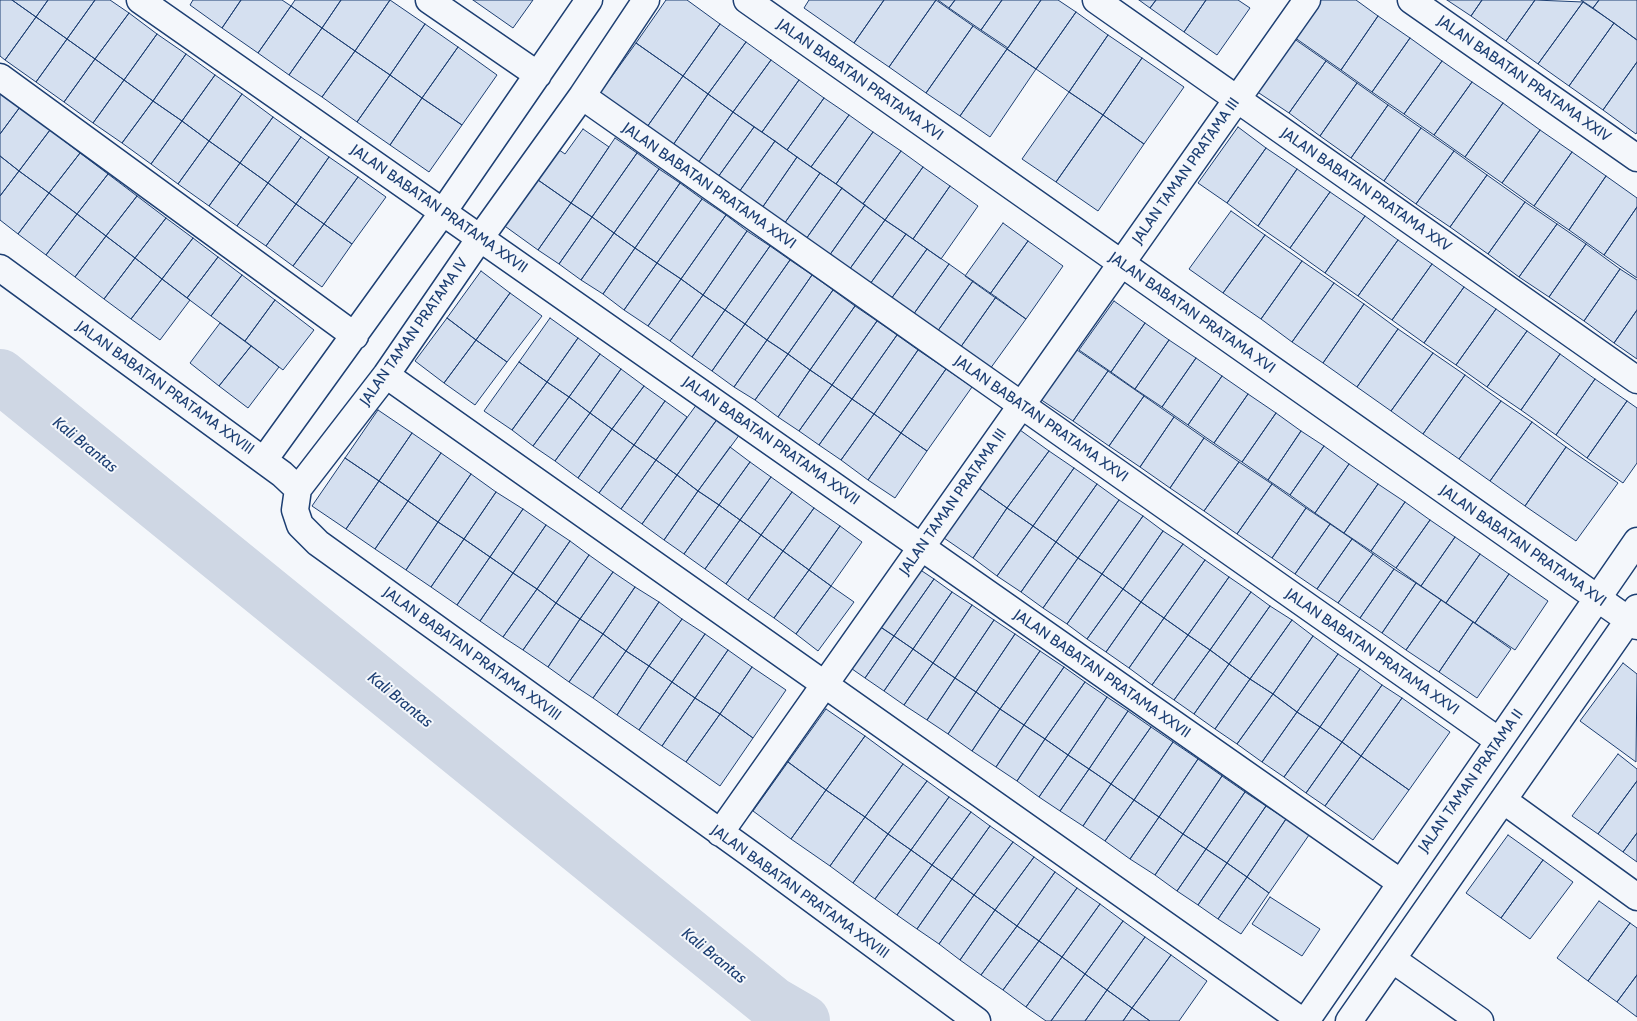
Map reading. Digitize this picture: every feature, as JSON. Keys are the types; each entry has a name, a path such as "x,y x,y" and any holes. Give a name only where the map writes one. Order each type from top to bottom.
{"street":[{"name":"JALAN BABATAN PRATAMA XXVII","path":"140,0 1401,883"},
{"path":"429,0 538,75"},
{"path":"264,460 443,212 589,0"},
{"name":"JALAN TAMAN PRATAMA IV","path":"298,489 386,375 480,238 582,96 646,0"},
{"name":"JALAN BABATAN PRATAMA XVI","path":"747,0 1597,598 1634,618"},
{"name":"JALAN BABATAN PRATAMA XXV","path":"1096,0 1637,380"},
{"name":"JALAN TAMAN PRATAMA III","path":"720,833 1307,0"},
{"name":"JALAN BABATAN PRATAMA XXIV","path":"1411,0 1637,158"},
{"path":"0,77 355,336"},
{"name":"JALAN BABATAN PRATAMA XXVI","path":"582,96 1499,742"},
{"name":"JALAN BABATAN PRATAMA XXVIII","path":"0,268 264,460 298,489 295,510 300,525 318,543 977,1021"},
{"path":"386,375 1304,1021"},
{"name":"JALAN TAMAN PRATAMA II","path":"1304,1021 1637,541"},
{"path":"1349,1021 1503,800 1634,618"},
{"path":"1503,800 1637,896"},
{"path":"1392,960 1480,1021"}],"building":[{"path":"0,0 12,0 36,17 5,60 0,56"},
{"path":"12,0 48,0 36,17"},
{"path":"48,0 95,0 67,39 36,17"},
{"path":"95,0 110,0 129,13 95,59 67,39"},
{"path":"193,0 241,0 222,28 190,5"},
{"path":"241,0 282,0 291,6 258,53 222,28"},
{"path":"295,0 341,0 322,28 291,6"},
{"path":"341,0 390,0 355,51 322,28"},
{"path":"390,0 425,24 390,75 355,51"},
{"path":"473,0 533,0 513,28"},
{"path":"666,0 687,0 720,24 683,76 636,43"},
{"path":"809,0 884,0 854,43 804,8"},
{"path":"884,0 936,0 889,67 854,43"},
{"path":"936,0 973,26 926,93 889,67"},
{"path":"938,0 955,0 949,8"},
{"path":"955,0 1002,0 981,30 949,8"},
{"path":"1002,0 1041,0 1008,48 981,30"},
{"path":"1041,0 1058,0 1076,12 1036,69 1007,49"},
{"path":"1139,0 1156,0 1150,8"},
{"path":"1156,0 1206,0 1184,32 1150,8"},
{"path":"1206,0 1238,0 1250,8 1217,55 1184,32"},
{"path":"1316,0 1356,0 1378,16 1341,70 1291,35"},
{"path":"1447,0 1482,0 1471,16"},
{"path":"1482,0 1535,0 1506,41 1471,16"},
{"path":"1535,0 1583,2 1538,64 1506,41"},
{"path":"1581,0 1599,0 1593,8"},
{"path":"1599,0 1637,0 1637,40 1593,8"},
{"path":"1583,2 1614,23 1569,86 1538,64"},
{"path":"291,6 322,28 289,75 258,53"},
{"path":"1076,12 1108,35 1069,92 1036,69"},
{"path":"129,13 157,34 124,80 95,59"},
{"path":"1378,16 1410,38 1372,92 1341,70"},
{"path":"36,17 67,39 36,82 5,60"},
{"path":"1614,23 1637,40 1637,62 1603,110 1569,86"},
{"path":"425,24 458,47 422,98 390,75"},
{"path":"720,24 746,42 708,94 683,76"},
{"path":"973,26 1007,49 960,116 926,93"},
{"path":"322,28 355,51 322,97 289,75"},
{"path":"157,34 186,54 153,101 124,80"},
{"path":"1108,35 1142,58 1103,115 1069,92"},
{"path":"1293,38 1326,61 1289,113 1256,91"},
{"path":"1410,38 1442,61 1404,114 1372,92"},
{"path":"67,39 95,59 64,102 36,82"},
{"path":"746,42 771,60 733,112 708,94"},
{"path":"636,43 683,76 647,127 600,93"},
{"path":"458,47 497,75 462,125 422,98"},
{"path":"1007,49 1036,69 990,137 960,116"},
{"path":"355,51 390,75 357,122 322,97"},
{"path":"186,54 215,75 182,121 153,101"},
{"path":"1142,58 1184,87 1144,144 1103,115"},
{"path":"95,59 124,80 93,123 64,102"},
{"path":"771,60 799,80 762,132 733,112"},
{"path":"1326,61 1357,83 1320,136 1289,113"},
{"path":"1442,61 1472,82 1434,135 1404,114"},
{"path":"1637,62 1637,132 1636,134 1603,110"},
{"path":"215,75 242,94 209,141 182,121"},
{"path":"390,75 422,98 390,145 357,122"},
{"path":"683,76 708,94 673,145 647,127"},
{"path":"124,80 153,101 122,143 93,123"},
{"path":"799,80 824,98 787,150 762,132"},
{"path":"1472,82 1503,103 1465,157 1434,135"},
{"path":"1357,83 1388,105 1351,158 1320,136"},
{"path":"0,92 20,107 0,134"},
{"path":"1069,92 1103,115 1056,182 1022,159"},
{"path":"242,94 273,117 240,163 209,141"},
{"path":"708,94 733,112 698,163 673,145"},
{"path":"422,98 462,125 429,172 390,145"},
{"path":"824,98 849,115 811,167 787,150"},
{"path":"153,101 182,121 151,164 122,143"},
{"path":"1503,103 1540,130 1502,183 1465,157"},
{"path":"1388,105 1421,128 1384,181 1351,158"},
{"path":"20,107 50,130 19,171 0,156 0,134"},
{"path":"733,112 754,127 718,177 698,163"},
{"path":"849,115 873,132 836,184 811,167"},
{"path":"1103,115 1144,144 1098,211 1056,182"},
{"path":"273,117 301,137 268,183 240,163"},
{"path":"182,121 209,141 178,184 151,164"},
{"path":"754,127 775,141 739,192 718,177"},
{"path":"1238,127 1266,148 1227,203 1198,183"},
{"path":"1421,128 1454,151 1416,204 1384,181"},
{"path":"583,129 609,147 571,203 528,173 549,143 565,154"},
{"path":"50,130 80,153 49,193 19,171"},
{"path":"1540,130 1572,152 1534,206 1502,183"},
{"path":"873,132 901,151 863,204 836,184"},
{"path":"301,137 329,157 296,204 268,183"},
{"path":"615,138 637,153 592,217 571,203"},
{"path":"209,141 240,163 209,206 178,184"},
{"path":"775,141 797,157 762,208 739,192"},
{"path":"1266,148 1297,169 1258,226 1227,203"},
{"path":"901,151 923,167 885,220 863,204"},
{"path":"1454,151 1487,175 1450,227 1416,204"},
{"path":"1572,152 1606,176 1569,230 1534,206"},
{"path":"80,153 108,174 77,214 49,193"},
{"path":"637,153 659,169 614,233 592,217"},
{"path":"0,156 19,171 0,196"},
{"path":"329,157 358,177 324,224 296,204"},
{"path":"797,157 820,173 784,224 762,208"},
{"path":"240,163 268,183 237,226 209,206"},
{"path":"923,167 950,186 913,239 885,220"},
{"path":"659,169 680,183 635,248 614,233"},
{"path":"1297,169 1330,192 1290,248 1258,226"},
{"path":"19,171 49,193 18,234 0,220 0,196"},
{"path":"528,173 571,203 538,250 495,219"},
{"path":"820,173 842,188 806,239 784,224"},
{"path":"108,174 137,196 106,236 77,214"},
{"path":"1487,175 1525,202 1488,254 1450,227"},
{"path":"1606,176 1637,198 1637,207 1604,255 1569,230"},
{"path":"358,177 386,197 352,244 324,224"},
{"path":"268,183 296,204 266,246 237,226"},
{"path":"680,183 702,199 657,263 635,248"},
{"path":"950,186 978,206 941,259 913,239"},
{"path":"842,188 865,205 829,256 806,239"},
{"path":"1330,192 1365,216 1325,273 1290,248"},
{"path":"49,193 77,214 46,255 18,234"},
{"path":"137,196 166,218 135,258 106,236"},
{"path":"702,199 726,215 681,279 657,263"},
{"path":"1525,202 1557,224 1519,277 1488,254"},
{"path":"571,203 592,217 559,264 538,250"},
{"path":"296,204 324,224 293,266 266,246"},
{"path":"865,205 885,220 849,270 829,256"},
{"path":"1637,207 1637,278 1604,255"},
{"path":"1231,211 1265,235 1223,293 1189,269"},
{"path":"77,214 106,236 75,277 46,255"},
{"path":"726,215 747,231 703,295 681,279"},
{"path":"1365,216 1398,240 1358,296 1325,273"},
{"path":"592,217 614,233 581,280 559,264"},
{"path":"166,218 193,238 162,279 135,258"},
{"path":"885,220 906,234 870,284 849,270"},
{"path":"1003,223 1028,241 990,294 965,276"},
{"path":"324,224 352,244 322,287 293,266"},
{"path":"1557,224 1586,244 1549,297 1519,277"},
{"path":"747,231 770,246 725,310 703,295"},
{"path":"614,233 635,248 603,294 581,280"},
{"path":"906,234 927,249 891,299 870,284"},
{"path":"1265,235 1302,261 1261,319 1223,293"},
{"path":"106,236 135,258 104,299 75,277"},
{"path":"193,238 218,257 187,298 162,279"},
{"path":"1398,240 1432,264 1392,320 1358,296"},
{"path":"1028,241 1063,266 1026,319 990,294"},
{"path":"1586,244 1620,269 1584,321 1549,297"},
{"path":"770,246 790,260 745,324 725,310"},
{"path":"635,248 657,263 624,310 603,294"},
{"path":"927,249 949,264 913,315 891,299"},
{"path":"218,257 242,275 211,316 187,298"},
{"path":"135,258 162,279 131,319 104,299"},
{"path":"790,260 812,275 767,340 745,324"},
{"path":"1302,261 1334,283 1292,342 1261,319"},
{"path":"657,263 681,279 648,326 624,310"},
{"path":"949,264 973,281 937,332 913,315"},
{"path":"1432,264 1464,287 1424,343 1392,320"},
{"path":"1620,269 1637,280 1637,310 1614,343 1584,321"},
{"path":"481,271 510,293 476,340 447,318"},
{"path":"242,275 275,300 245,341 211,316"},
{"path":"812,275 833,290 788,354 767,340"},
{"path":"162,279 190,300 160,340 131,319"},
{"path":"681,279 703,295 670,341 648,326"},
{"path":"973,281 996,297 960,348 937,332"},
{"path":"1334,283 1364,304 1323,363 1292,342"},
{"path":"1464,287 1496,309 1456,365 1424,343"},
{"path":"833,290 855,306 810,370 788,354"},
{"path":"510,293 542,316 507,362 476,340"},
{"path":"703,295 725,310 692,357 670,341"},
{"path":"996,297 1026,319 990,369 960,348"},
{"path":"275,300 314,330 283,370 245,341"},
{"path":"1114,301 1145,323 1111,372 1079,350"},
{"path":"1364,304 1398,329 1357,387 1323,363"},
{"path":"855,306 877,321 832,385 810,370"},
{"path":"1496,309 1527,331 1487,387 1456,365"},
{"path":"725,310 745,324 712,371 692,357"},
{"path":"1637,310 1637,359 1614,343"},
{"path":"447,318 476,340 444,383 415,361"},
{"path":"550,318 578,338 547,382 519,362"},
{"path":"877,321 897,335 852,399 832,385"},
{"path":"220,323 251,346 219,386 190,363"},
{"path":"1145,323 1169,340 1135,389 1111,372"},
{"path":"745,324 767,340 734,387 712,371"},
{"path":"1398,329 1433,353 1391,411 1357,387"},
{"path":"1527,331 1560,354 1521,410 1487,387"},
{"path":"897,335 918,350 874,414 852,399"},
{"path":"578,338 600,354 569,397 547,382"},
{"path":"476,340 507,362 475,405 444,383"},
{"path":"767,340 788,354 755,400 734,387"},
{"path":"1169,340 1196,358 1162,407 1135,389"},
{"path":"251,346 279,367 248,408 219,386"},
{"path":"1074,348 1108,371 1073,421 1040,399"},
{"path":"918,350 946,369 901,433 874,414"},
{"path":"1433,353 1465,375 1423,434 1391,411"},
{"path":"600,354 621,369 590,413 569,397"},
{"path":"788,354 810,370 778,417 755,400"},
{"path":"1560,354 1595,379 1556,435 1521,410"},
{"path":"1196,358 1222,376 1188,425 1162,407"},
{"path":"519,362 547,382 512,430 484,411"},
{"path":"621,369 644,386 612,429 590,413"},
{"path":"946,369 972,387 927,451 901,433"},
{"path":"810,370 832,385 799,431 778,417"},
{"path":"1108,371 1144,396 1109,446 1073,421"},
{"path":"1465,375 1501,401 1459,459 1423,434"},
{"path":"1222,376 1248,394 1214,443 1188,425"},
{"path":"1595,379 1627,401 1587,458 1556,435"},
{"path":"547,382 569,397 533,446 512,430"},
{"path":"832,385 852,399 819,445 799,431"},
{"path":"644,386 665,401 634,445 612,429"},
{"path":"1248,394 1276,413 1242,462 1214,443"},
{"path":"1144,396 1174,417 1140,467 1109,446"},
{"path":"569,397 590,413 555,461 533,446"},
{"path":"852,399 874,414 841,460 819,445"},
{"path":"665,401 687,417 656,460 634,445"},
{"path":"1501,401 1532,422 1490,481 1459,459"},
{"path":"1627,401 1637,408 1637,463 1623,483 1587,458"},
{"path":"697,404 718,418 677,475 656,460"},
{"path":"378,410 412,433 379,481 345,458"},
{"path":"590,413 612,429 578,478 555,461"},
{"path":"1276,413 1301,431 1268,480 1242,462"},
{"path":"874,414 901,433 868,480 841,460"},
{"path":"1174,417 1204,438 1170,488 1140,467"},
{"path":"718,418 740,434 698,491 677,475"},
{"path":"1532,422 1566,447 1525,506 1490,481"},
{"path":"612,429 634,445 599,493 578,478"},
{"path":"1020,430 1049,451 1007,508 979,488"},
{"path":"1301,431 1324,446 1290,495 1268,480"},
{"path":"412,433 441,453 408,501 379,481"},
{"path":"901,433 927,451 895,498 868,480"},
{"path":"1204,438 1239,462 1204,511 1170,488"},
{"path":"634,445 656,460 621,509 599,493"},
{"path":"1324,446 1349,464 1315,513 1290,495"},
{"path":"730,447 750,462 719,505 698,491"},
{"path":"1566,447 1618,483 1576,541 1525,506"},
{"path":"1049,451 1074,468 1033,526 1007,508"},
{"path":"441,453 471,474 438,522 408,501"},
{"path":"345,458 379,481 346,529 312,506"},
{"path":"656,460 677,475 642,524 621,509"},
{"path":"750,462 771,477 740,520 719,505"},
{"path":"1239,462 1272,484 1237,534 1204,511"},
{"path":"1349,464 1378,484 1344,533 1315,513"},
{"path":"1074,468 1097,484 1056,542 1033,526"},
{"path":"471,474 496,492 464,539 438,522"},
{"path":"677,475 698,491 664,540 642,524"},
{"path":"771,477 792,492 761,535 740,520"},
{"path":"379,481 408,501 375,549 346,529"},
{"path":"1097,484 1119,500 1078,558 1056,542"},
{"path":"1272,484 1306,508 1272,558 1237,534"},
{"path":"1378,484 1405,502 1371,551 1344,533"},
{"path":"979,488 1007,508 973,558 944,538"},
{"path":"698,491 719,505 684,554 664,540"},
{"path":"496,492 523,509 490,557 464,539"},
{"path":"792,492 814,508 783,551 761,535"},
{"path":"1119,500 1143,516 1102,574 1078,558"},
{"path":"408,501 438,522 406,570 375,549"},
{"path":"1405,502 1430,520 1396,568 1371,551"},
{"path":"719,505 740,520 705,569 684,554"},
{"path":"814,508 840,526 809,570 783,551"},
{"path":"1007,508 1033,526 997,576 973,558"},
{"path":"1306,508 1330,524 1295,574 1272,558"},
{"path":"523,509 546,525 513,573 490,557"},
{"path":"1143,516 1163,531 1123,589 1102,574"},
{"path":"740,520 761,535 726,584 705,569"},
{"path":"1430,520 1455,537 1421,586 1396,568"},
{"path":"438,522 464,539 431,587 406,570"},
{"path":"1330,524 1352,539 1317,589 1295,574"},
{"path":"546,525 570,541 537,589 513,573"},
{"path":"840,526 862,542 831,586 809,570"},
{"path":"1033,526 1056,542 1021,592 997,576"},
{"path":"1163,531 1183,544 1141,602 1123,589"},
{"path":"761,535 783,551 748,600 726,584"},
{"path":"1455,537 1480,554 1446,603 1421,586"},
{"path":"464,539 490,557 457,605 431,587"},
{"path":"1352,539 1373,554 1338,603 1317,589"},
{"path":"570,541 589,555 556,603 537,589"},
{"path":"1056,542 1078,558 1043,608 1021,592"},
{"path":"1183,544 1205,560 1164,618 1141,602"},
{"path":"783,551 809,570 774,618 748,600"},
{"path":"1373,554 1394,569 1360,618 1338,603"},
{"path":"1480,554 1509,574 1475,623 1446,603"},
{"path":"589,555 613,572 580,619 556,603"},
{"path":"490,557 513,573 480,621 457,605"},
{"path":"1078,558 1102,574 1067,624 1043,608"},
{"path":"1205,560 1229,577 1188,635 1164,618"},
{"path":"913,565 934,579 894,636 873,622"},
{"path":"1394,569 1416,583 1382,633 1360,618"},
{"path":"809,570 831,586 796,634 774,618"},
{"path":"613,572 635,587 603,634 580,619"},
{"path":"513,573 537,589 503,637 480,621"},
{"path":"1102,574 1123,589 1087,639 1067,624"},
{"path":"1509,574 1548,601 1515,650 1475,623"},
{"path":"1229,577 1251,592 1210,650 1188,635"},
{"path":"934,579 952,592 913,649 894,636"},
{"path":"1416,583 1441,600 1406,650 1382,633"},
{"path":"831,586 854,602 818,651 796,634"},
{"path":"635,587 659,602 626,651 603,634"},
{"path":"537,589 556,603 523,650 503,637"},
{"path":"1123,589 1141,602 1106,652 1087,639"},
{"path":"952,592 972,605 933,663 913,649"},
{"path":"1251,592 1270,606 1229,664 1210,650"},
{"path":"1441,600 1473,622 1439,672 1406,650"},
{"path":"659,602 682,619 649,666 626,651"},
{"path":"1141,602 1164,618 1129,668 1106,652"},
{"path":"556,603 580,619 548,667 523,650"},
{"path":"972,605 994,620 955,678 933,663"},
{"path":"1270,606 1292,620 1250,679 1229,664"},
{"path":"1164,618 1188,635 1152,685 1129,668"},
{"path":"580,619 603,634 569,682 548,667"},
{"path":"682,619 705,634 672,682 649,666"},
{"path":"994,620 1015,634 976,692 955,678"},
{"path":"1292,620 1313,636 1273,694 1250,679"},
{"path":"873,622 894,636 865,678 845,664"},
{"path":"1473,622 1511,649 1477,698 1439,672"},
{"path":"603,634 626,651 593,698 569,682"},
{"path":"705,634 728,650 695,698 672,682"},
{"path":"1015,634 1040,651 1000,709 976,692"},
{"path":"1188,635 1210,650 1174,700 1152,685"},
{"path":"894,636 913,649 884,691 865,678"},
{"path":"1313,636 1338,654 1297,712 1273,694"},
{"path":"913,649 933,663 904,705 884,691"},
{"path":"728,650 752,667 720,714 695,698"},
{"path":"1210,650 1229,664 1194,714 1174,700"},
{"path":"626,651 649,666 617,715 593,698"},
{"path":"1040,651 1064,667 1024,725 1000,709"},
{"path":"1338,654 1360,669 1320,727 1297,712"},
{"path":"933,663 955,678 927,720 904,705"},
{"path":"1623,663 1637,674 1636,762 1580,721"},
{"path":"1229,664 1250,679 1215,729 1194,714"},
{"path":"649,666 672,682 639,730 617,715"},
{"path":"752,667 786,690 753,738 720,714"},
{"path":"1064,667 1085,682 1045,739 1024,725"},
{"path":"1360,669 1382,685 1342,742 1320,727"},
{"path":"955,678 976,692 948,734 927,720"},
{"path":"1250,679 1273,694 1237,744 1215,729"},
{"path":"672,682 695,698 662,746 639,730"},
{"path":"1085,682 1107,697 1068,755 1045,739"},
{"path":"1382,685 1402,698 1361,756 1342,742"},
{"path":"976,692 1000,709 972,751 948,734"},
{"path":"1273,694 1297,712 1262,762 1237,744"},
{"path":"1107,697 1128,711 1089,769 1068,755"},
{"path":"695,698 720,714 686,762 662,746"},
{"path":"1402,698 1450,732 1409,790 1361,756"},
{"path":"826,709 865,736 826,790 788,762"},
{"path":"1000,709 1024,725 996,767 972,751"},
{"path":"1128,711 1151,727 1111,784 1089,769"},
{"path":"1297,712 1320,727 1284,777 1262,762"},
{"path":"720,714 753,738 720,786 686,762"},
{"path":"1024,725 1045,739 1017,781 996,767"},
{"path":"1151,727 1173,742 1134,800 1111,784"},
{"path":"1320,727 1342,742 1306,793 1284,777"},
{"path":"865,736 903,764 865,817 826,790"},
{"path":"1045,739 1068,755 1039,797 1017,781"},
{"path":"1173,742 1198,759 1159,817 1134,800"},
{"path":"1342,742 1361,756 1325,806 1306,793"},
{"path":"1618,754 1637,769 1637,781 1598,834 1572,816"},
{"path":"1068,755 1089,769 1060,811 1039,797"},
{"path":"1361,756 1409,790 1373,840 1325,806"},
{"path":"1198,759 1222,776 1183,834 1159,817"},
{"path":"788,762 826,790 791,839 753,811"},
{"path":"903,764 927,781 888,834 865,817"},
{"path":"1089,769 1111,784 1083,826 1060,811"},
{"path":"1222,776 1245,792 1206,849 1183,834"},
{"path":"927,781 949,797 911,850 888,834"},
{"path":"1637,781 1637,833 1623,852 1598,834"},
{"path":"1111,784 1134,800 1105,841 1083,826"},
{"path":"826,790 865,817 830,866 791,839"},
{"path":"1245,792 1266,806 1227,863 1206,849"},
{"path":"949,797 971,812 932,865 911,850"},
{"path":"1134,800 1159,817 1130,859 1105,841"},
{"path":"1266,806 1286,819 1247,877 1227,863"},
{"path":"971,812 990,826 952,879 932,865"},
{"path":"865,817 888,834 853,883 830,866"},
{"path":"1159,817 1183,834 1155,875 1130,859"},
{"path":"1286,819 1309,835 1269,893 1247,877"},
{"path":"990,826 1013,842 974,895 952,879"},
{"path":"1637,833 1637,862 1623,852"},
{"path":"888,834 911,850 875,899 853,883"},
{"path":"1183,834 1206,849 1177,891 1155,875"},
{"path":"1508,835 1543,860 1501,918 1466,893"},
{"path":"1013,842 1034,857 995,910 974,895"},
{"path":"1206,849 1227,863 1198,905 1177,891"},
{"path":"911,850 932,865 897,915 875,899"},
{"path":"1034,857 1055,872 1017,926 995,910"},
{"path":"1543,860 1573,882 1530,939 1501,918"},
{"path":"1227,863 1247,877 1218,919 1198,905"},
{"path":"932,865 952,879 917,929 897,915"},
{"path":"1055,872 1077,888 1039,941 1017,926"},
{"path":"1247,877 1269,893 1241,934 1218,919"},
{"path":"952,879 974,895 939,944 917,929"},
{"path":"1077,888 1100,904 1062,957 1039,941"},
{"path":"974,895 995,910 960,960 939,944"},
{"path":"1270,897 1320,929 1302,956 1252,924"},
{"path":"1599,901 1630,923 1588,981 1557,958"},
{"path":"1100,904 1123,921 1085,974 1062,957"},
{"path":"995,910 1017,926 981,975 960,960"},
{"path":"1123,921 1145,937 1107,990 1085,974"},
{"path":"1630,923 1637,928 1637,975 1617,1002 1588,981"},
{"path":"1017,926 1039,941 1003,990 981,975"},
{"path":"1145,937 1171,955 1132,1008 1107,990"},
{"path":"1039,941 1062,957 1026,1007 1003,990"},
{"path":"1171,955 1207,981 1179,1021 1150,1021 1132,1008"},
{"path":"1062,957 1085,974 1051,1021 1046,1021 1026,1007"},
{"path":"1085,974 1107,990 1085,1021 1051,1021"},
{"path":"1637,975 1637,1017 1617,1002"},
{"path":"1107,990 1132,1008 1123,1021 1085,1021"},
{"path":"1132,1008 1150,1021 1123,1021"}],"waterway":[{"name":"Kali Brantas","path":"0,376 772,1003 803,1021"}]}
